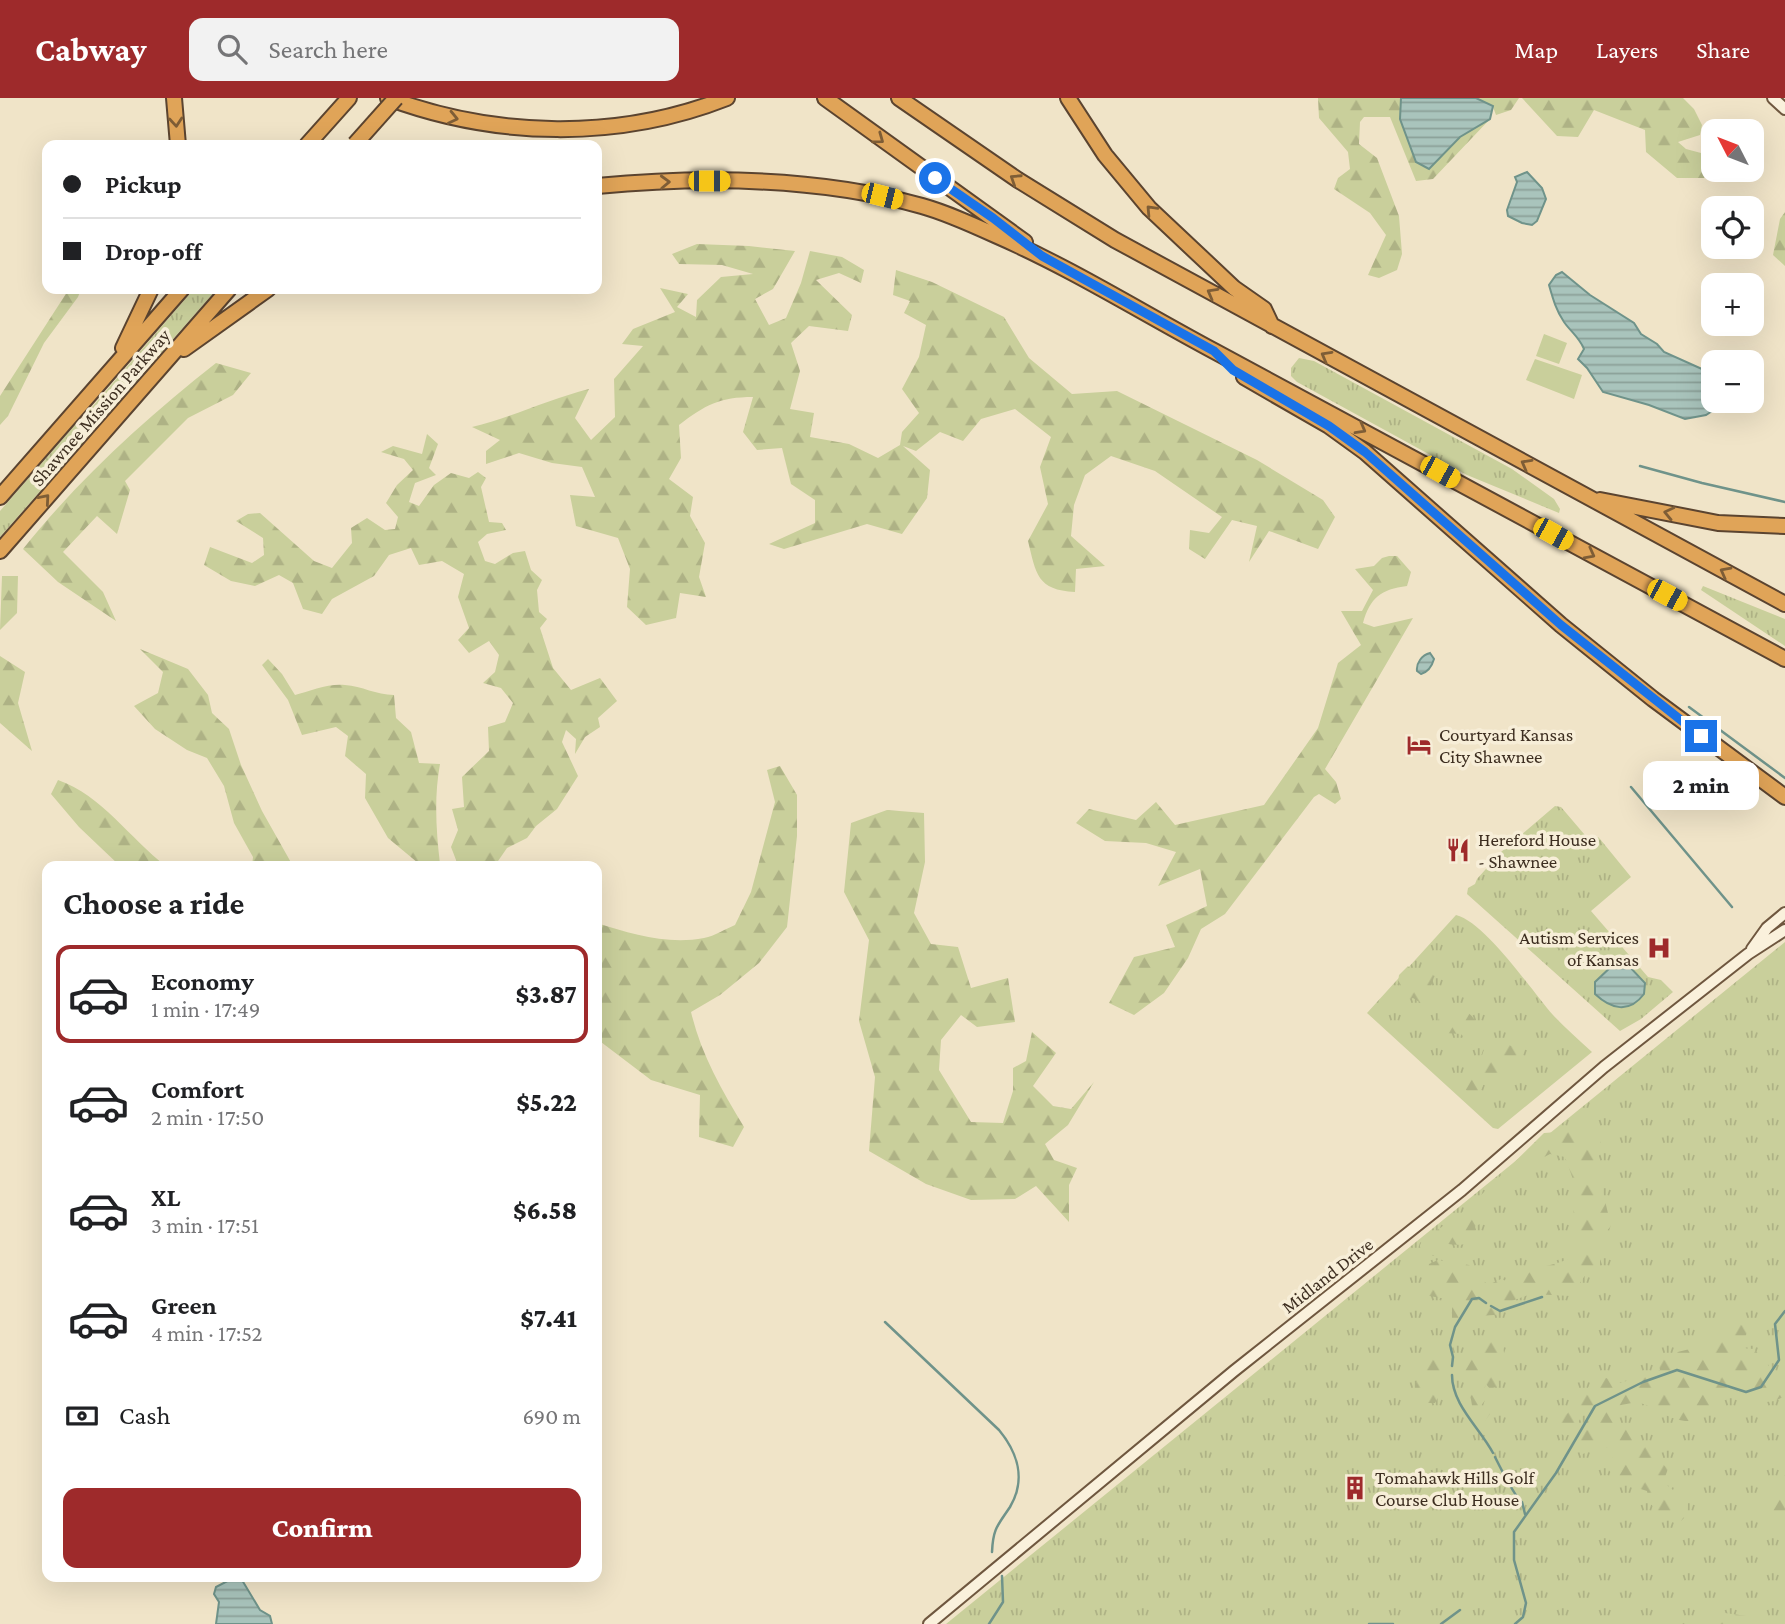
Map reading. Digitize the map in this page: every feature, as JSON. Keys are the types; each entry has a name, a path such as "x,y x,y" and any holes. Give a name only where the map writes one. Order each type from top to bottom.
{"highway":[{"path":"174,98 178,140"},
{"path":"311,140 349,98"},
{"path":"388,98 470,122 500,127 569,130 627,124 688,111 724,99"},
{"path":"359,140 396,98"},
{"path":"825,98 1042,256"},
{"path":"899,98 1062,208 1272,326 1785,604"},
{"path":"1069,98 1105,155 1149,208 1234,288 1264,309 1272,326"},
{"path":"602,186 671,181 729,181 838,188 882,196 945,213 1042,256 1785,659"},
{"path":"116,365 149,294"},
{"name":"Shawnee Mission Parkway","path":"0,496 178,294"},
{"name":"Shawnee Mission Parkway","path":"0,551 225,294"},
{"path":"166,362 261,294"},
{"path":"1214,351 1233,370 1329,426 1365,452 1591,650 1785,797"},
{"path":"1586,497 1718,523 1785,526"}],"main road":[{"path":"1773,98 1785,109"},
{"name":"Midland Drive","path":"1748,954 1767,928 1785,913"},
{"name":"Midland Drive","path":"929,1624 1234,1371 1462,1190 1604,1067 1661,1025 1748,954 1785,930"}],"green space":[{"path":"1318,98 1401,98 1400,119 1416,162 1429,169 1460,137 1490,119 1433,179 1416,181 1390,117 1364,117 1360,122 1359,144 1377,158 1399,216 1402,254 1397,270 1379,278 1368,275 1386,235 1370,213 1334,189 1338,178 1350,169 1348,152 1319,118"},
{"path":"1475,98 1519,98 1511,110 1496,115 1493,107"},
{"path":"1522,98 1683,98 1694,109 1701,123 1701,130 1700,135 1678,142 1686,149 1701,153 1701,178 1677,178 1646,152 1645,130 1594,110 1578,137 1557,136"},
{"path":"1785,212 1785,266 1773,255 1780,219"},
{"path":"697,244 795,251 773,289 755,299 769,325 786,318 801,283 810,251 842,257 864,270 861,283 839,273 816,280 852,315 848,331 809,326 791,343 800,371 790,409 814,413 810,437 849,444 878,458 900,445 902,432 919,413 902,389 919,357 926,325 904,313 910,301 893,295 896,270 932,282 1004,317 1029,358 1072,394 1117,391 1257,460 1323,500 1335,517 1318,549 1269,531 1249,562 1257,526 1232,520 1205,559 1189,549 1190,530 1209,533 1222,517 1155,471 1111,456 1085,475 1074,505 1071,536 1105,566 1076,569 1075,592 1053,588 1040,578 1036,571 1028,541 1048,504 1040,467 1051,437 1015,409 981,419 963,441 940,432 916,451 903,446 930,470 927,498 902,534 867,524 784,549 769,544 815,523 815,500 791,484 782,448 757,450 743,432 753,397 731,399 705,407 679,425 681,458 669,479 693,497 690,516 705,543 699,577 706,597 680,593 676,618 646,625 627,607 630,569 618,538 576,526 570,495 595,497 582,467 552,463 519,453 486,464 486,451 500,440 472,427 589,389 575,418 591,440 615,417 614,379 643,346 622,344 633,329 675,312 660,288 688,294 677,307 696,317 697,300 721,277 753,274 722,265 679,264 672,254"},
{"path":"66,294 79,294 44,343 8,416 0,425 0,396"},
{"path":"190,294 213,294 93,430 89,428 86,414"},
{"path":"1544,334 1567,343 1559,364 1536,356"},
{"path":"1299,358 1314,361 1512,469 1554,499 1560,509 1559,513 1467,475 1297,382 1291,376 1291,368"},
{"path":"1535,359 1582,375 1574,399 1526,380"},
{"path":"216,363 251,373 233,395 188,418 125,481 130,490 117,534 97,516 63,552 103,592 116,621 58,582 23,549 90,474 164,406"},
{"path":"76,424 86,439 0,537 0,511"},
{"path":"427,434 438,444 429,468 436,475 415,483 409,502 419,506 434,485 451,473 469,478 478,472 486,478 481,487 489,522 502,523 506,530 487,534 478,542 485,561 495,564 513,553 525,551 531,570 542,580 537,590 539,612 547,619 540,628 553,668 571,690 600,678 617,701 598,718 600,727 585,737 575,754 576,739 566,730 562,742 578,776 557,809 536,826 527,838 507,848 498,861 456,861 451,847 458,830 452,809 464,807 462,777 489,751 488,727 505,722 513,703 501,688 483,683 495,672 499,655 489,641 469,653 458,640 469,628 458,597 464,574 442,561 419,565 411,548 389,555 374,576 332,599 322,614 303,609 293,583 279,575 255,586 231,581 204,565 210,547 252,563 264,555 263,538 236,521 248,514 260,513 314,561 332,568 352,543 351,528 367,518 385,530 395,529 398,517 386,503 397,485 413,470 404,459 381,452 393,446 422,454"},
{"path":"1397,556 1411,572 1407,586 1383,592 1378,596 1369,607 1363,623 1374,627 1413,618 1325,769 1336,782 1341,799 1335,804 1319,794 1314,797 1225,914 1201,929 1188,958 1164,993 1134,1015 1109,1003 1134,957 1175,947 1166,925 1207,906 1200,869 1158,886 1176,852 1146,843 1105,841 1076,823 1089,809 1136,820 1156,802 1175,825 1264,805 1318,728 1338,663 1361,645 1341,611 1362,611 1373,590 1355,569 1374,566 1382,558"},
{"path":"2,576 18,576 17,613 0,630"},
{"path":"1703,586 1785,619 1785,646 1701,590"},
{"path":"140,649 188,669 208,695 212,713 229,729 241,765 262,811 290,861 253,861 253,857 234,823 224,786 207,758 187,750 155,729 134,706 158,693 163,672"},
{"path":"0,656 25,672 18,703 32,751 0,723"},
{"path":"268,659 282,674 295,695 339,685 394,695 396,718 411,732 419,763 440,764 436,814 440,861 416,861 388,838 365,798 366,774 345,756 348,736 336,727 302,735 288,700 262,665"},
{"path":"780,766 797,795 797,836 787,927 759,963 720,995 691,1012 713,1071 744,1127 733,1147 699,1137 700,1095 651,1080 602,1043 602,924 636,934 677,940 708,937 735,925 751,892 775,802 767,770"},
{"path":"58,780 74,787 102,807 160,861 115,861 79,827 51,794"},
{"path":"1555,806 1561,807 1590,841 1598,837 1631,877 1591,911 1648,977 1661,980 1673,992 1641,1019 1620,1031 1467,894 1468,888 1475,884 1501,852"},
{"path":"887,810 924,813 925,862 914,913 931,944 958,947 971,988 1008,978 1015,1022 977,1027 961,1015 941,1040 939,1070 971,1122 1003,1123 1013,1091 1013,1068 1026,1061 1032,1032 1056,1053 1033,1086 1053,1106 1071,1109 1094,1082 1068,1125 1045,1144 1054,1160 1077,1168 1069,1185 1069,1222 1036,1186 1015,1199 971,1200 926,1184 869,1151 875,1077 859,1021 869,940 844,892 851,823"},
{"path":"1456,915 1468,920 1494,943 1553,1015 1592,1052 1498,1129 1493,1128 1367,1013"},
{"path":"1785,942 1785,1624 946,1624"},
{"path":"1430,965 1443,974 1439,978 1434,977 1427,999 1421,1003 1413,998 1407,1000 1398,982 1399,975 1408,966 1417,976 1425,966"},
{"path":"1441,1011 1462,1011 1469,1014 1482,1032 1480,1041 1471,1045 1461,1034 1445,1033 1438,1021"},
{"path":"1490,1039 1512,1046 1526,1039 1529,1042 1514,1074 1505,1080 1486,1080 1478,1095 1472,1095 1460,1083 1460,1079 1478,1065"},
{"path":"1571,1131 1601,1138 1596,1185 1602,1188 1611,1226 1600,1239 1600,1268 1586,1274 1571,1296 1531,1294 1498,1306 1496,1315 1452,1319 1452,1300 1424,1295 1430,1287 1426,1281 1429,1264 1438,1260 1469,1265 1488,1285 1501,1279 1509,1282 1524,1273 1575,1256 1572,1201 1575,1185 1565,1157 1550,1154 1514,1173 1490,1199 1478,1198 1544,1133"},
{"path":"1470,1206 1479,1213 1482,1223 1474,1227 1477,1237 1473,1241 1465,1244 1441,1244 1434,1256 1420,1256 1423,1239"},
{"path":"1740,1321 1748,1330 1741,1348 1754,1349 1774,1372 1785,1371 1785,1396 1775,1401 1758,1403 1733,1383 1720,1393 1718,1398 1724,1408 1717,1415 1710,1415 1700,1409 1693,1421 1681,1420 1638,1403 1613,1408 1610,1417 1635,1430 1644,1445 1668,1469 1663,1482 1688,1502 1687,1515 1681,1521 1658,1512 1647,1491 1619,1482 1607,1468 1616,1452 1604,1446 1580,1455 1580,1439 1590,1425 1585,1413 1566,1437 1551,1427 1570,1411 1598,1375 1620,1383 1660,1370 1657,1357 1694,1348 1726,1322"},
{"path":"1490,1331 1502,1337 1505,1361 1493,1370 1499,1386 1490,1389 1486,1384 1483,1394 1486,1399 1480,1407 1490,1414 1484,1422 1477,1422 1473,1418 1468,1388 1458,1374 1465,1355 1478,1344 1482,1345 1484,1337"},
{"path":"1430,1356 1438,1356 1446,1370 1435,1403 1420,1403 1416,1391 1417,1379"},
{"path":"1785,1475 1785,1534 1752,1510"},
{"path":"1725,1613 1754,1617 1753,1624 1680,1624"}],"water":[{"path":"1401,98 1476,98 1493,106 1490,119 1460,137 1429,169 1416,162 1400,119"},
{"path":"1527,172 1542,188 1546,199 1537,221 1532,225 1508,216 1507,210 1517,182 1515,177"},
{"path":"1562,272 1590,295 1634,323 1641,334 1664,352 1701,369 1701,413 1709,413 1685,419 1603,392 1578,359 1584,349 1561,318 1553,300 1549,285 1556,275"},
{"path":"1430,653 1434,659 1432,664 1421,674 1417,671 1419,662"},
{"path":"1622,962 1645,983 1644,994 1626,1007 1614,1006 1595,994 1595,982 1614,964"},
{"path":"226,1582 243,1582 260,1610 270,1616 272,1624 216,1624 219,1602 214,1594 216,1587"}],"waterway":[{"path":"1640,466 1785,502"},
{"path":"1689,707 1785,778"},
{"path":"1631,787 1732,907"},
{"path":"1491,1306 1500,1311 1542,1297"},
{"path":"1452,1366 1450,1345 1455,1327 1472,1299 1479,1298 1486,1303"},
{"path":"1515,1624 1523,1617 1526,1603 1514,1560 1514,1532 1556,1473 1595,1406 1643,1382 1677,1370 1746,1392 1761,1387 1779,1360 1775,1324 1785,1311"},
{"path":"885,1322 999,1430 1011,1448 1018,1467 1018,1487 995,1532 992,1552"},
{"path":"1452,1375 1453,1386 1462,1406 1493,1453"},
{"path":"1495,1457 1522,1502 1525,1514"},
{"path":"989,1624 1003,1602 1002,1576"},
{"path":"1441,1624 1460,1610"},
{"path":"1369,1624 1393,1624"}],"place":[{"name":"Courtyard Kansas City Shawnee","path":"1419,745"},
{"name":"Hereford House - Shawnee","path":"1458,850"},
{"name":"Autism Services of Kansas","path":"1659,948"},
{"name":"Tomahawk Hills Golf Course Club House","path":"1355,1488"}],"route":[{"path":"935,178 1042,256 1214,351 1233,370 1329,426 1365,452 1561,625 1701,736"}]}
